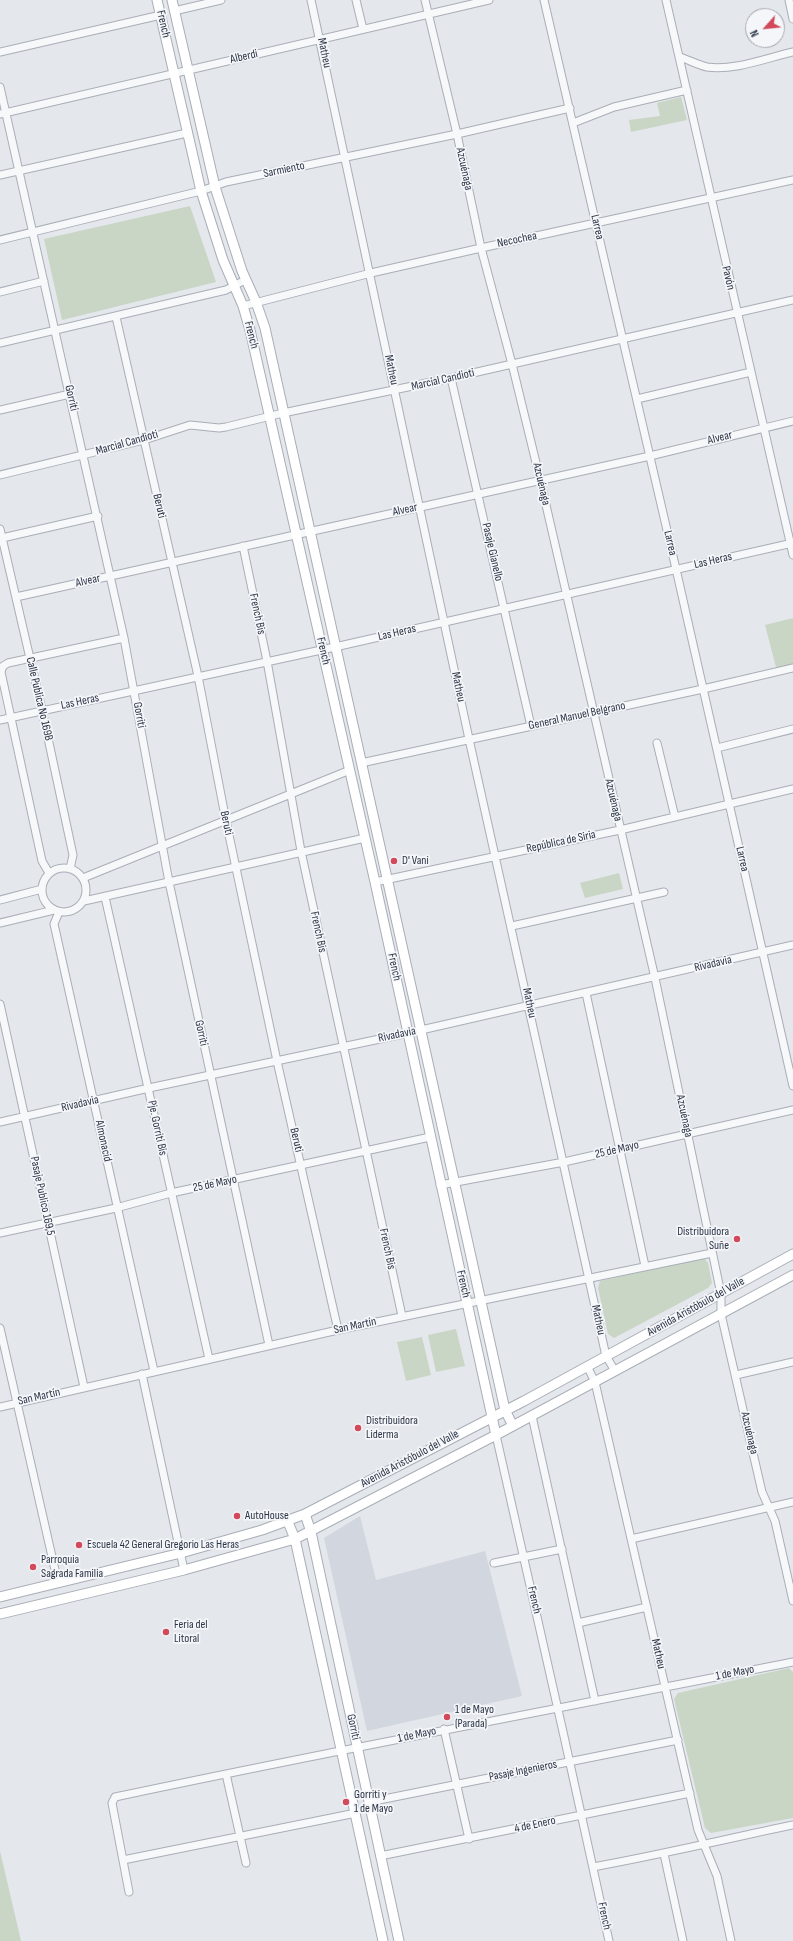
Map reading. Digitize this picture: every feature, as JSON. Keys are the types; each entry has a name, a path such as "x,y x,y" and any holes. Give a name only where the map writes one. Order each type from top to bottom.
{"main road":[{"name":"French","path":"157,0 201,192 223,260 243,306 250,330 375,882 440,1185 496,1435"},
{"name":"French","path":"172,0 215,186 245,280 256,302 265,328 505,1410 513,1426"},
{"name":"Avenida Aristóbulo del Valle","path":"0,1597 181,1553 288,1522 505,1410 793,1254"},
{"name":"Avenida Aristóbulo del Valle","path":"0,1614 184,1570 296,1539 532,1416 793,1275"},
{"name":"Gorriti","path":"305,1514 311,1532 399,1941"},
{"name":"Gorriti","path":"288,1522 296,1539 383,1941"}],"street":[{"path":"174,11 221,0"},
{"name":"Matheu","path":"311,0 321,39 469,739 512,926 606,1356 615,1371"},
{"path":"356,0 363,29"},
{"name":"Azcuénaga","path":"425,0 457,134 480,248 512,364 540,479 655,978 721,1294 721,1314 762,1492 770,1508 791,1581 793,1601"},
{"name":"Alberdi","path":"3,113 173,72 188,70 489,0"},
{"name":"Larrea","path":"544,0 624,340 793,1086"},
{"name":"Pavón","path":"666,0 680,57 710,198 792,543 793,555"},
{"path":"789,0 793,19"},
{"path":"0,52 161,15"},
{"path":"680,57 706,66 717,67 744,64 793,52"},
{"name":"Gorriti","path":"0,87 3,113 19,171 98,516 135,690 169,882 269,1345"},
{"path":"573,123 614,107 687,90"},
{"name":"Sarmiento","path":"0,240 201,192 226,182 457,134 570,108"},
{"path":"0,175 187,133"},
{"name":"Necochea","path":"243,306 371,273 480,248 793,180"},
{"path":"0,343 226,290 245,280"},
{"path":"0,292 44,282"},
{"name":"Marcial Candioti","path":"0,475 144,440 190,425 197,424 219,428 283,413 395,391 624,340 793,300"},
{"name":"Beruti","path":"116,317 198,676 226,821 277,1061 338,1330"},
{"path":"637,399 751,372"},
{"name":"Pasaje Gianello","path":"451,378 506,609 531,726"},
{"path":"0,410 70,394"},
{"name":"Alvear","path":"16,597 172,563 309,530 650,456 793,421"},
{"path":"2,538 98,516"},
{"name":"Calle Publica No 169B","path":"0,530 42,710 73,855 70,869"},
{"name":"Las Heras","path":"0,720 323,650 792,543"},
{"name":"French Bis","path":"243,546 267,661 301,852 402,1316"},
{"path":"49,873 42,861 1,672 3,666 8,663 124,638"},
{"name":"General Manuel Belgrano","path":"361,763 793,668"},
{"path":"717,748 793,729"},
{"path":"656,743 675,817"},
{"path":"83,878 350,770"},
{"name":"República de Siria","path":"375,882 620,830 793,790"},
{"path":"0,923 56,911 73,911 84,901 365,838"},
{"path":"56,911 45,902 42,889 43,883 49,873 63,868 70,869 83,878 86,889 84,901"},
{"path":"0,900 42,889"},
{"path":"512,926 664,892"},
{"name":"Pje. Gorriti Bis","path":"105,897 209,1359"},
{"name":"Almonacid","path":"56,911 54,924 94,1101 116,1208 154,1371"},
{"name":"Rivadavia","path":"0,1122 149,1088 408,1033 655,978 793,945"},
{"path":"586,993 645,1266"},
{"name":"Pasaje Publico 169,5","path":"0,1004 84,1387"},
{"name":"25 de Mayo","path":"440,1185 564,1162 793,1110"},
{"name":"25 de Mayo","path":"0,1233 116,1208 171,1193 430,1137"},
{"name":"San Martín","path":"0,1406 402,1316 712,1253"},
{"path":"0,1328 58,1583"},
{"path":"736,1375 793,1362"},
{"name":"Matheu","path":"587,1366 595,1382 698,1830 717,1876 731,1941"},
{"path":"142,1374 184,1570"},
{"path":"532,1416 595,1700"},
{"name":"French","path":"496,1435 559,1708 580,1815 609,1941"},
{"path":"631,1539 793,1502"},
{"path":"494,1564 562,1549"},
{"path":"578,1623 647,1607"},
{"name":"1 de Mayo","path":"123,1860 112,1799 115,1797 444,1730 793,1662"},
{"path":"444,1730 469,1839"},
{"name":"Pasaje Ingenieros","path":"369,1802 678,1740"},
{"path":"226,1774 246,1863"},
{"name":"4 de Enero","path":"380,1856 690,1793"},
{"path":"129,1892 123,1860 356,1813"},
{"path":"593,1867 664,1854 704,1843 793,1825"},
{"path":"664,1854 683,1941"}],"shaded area":[{"path":"360,1516 376,1580 485,1551 522,1696 367,1731 324,1538"}],"green space":[{"path":"681,97 687,120 631,132 629,120 660,116 657,103"},
{"path":"190,206 216,282 62,320 44,239"},
{"path":"793,618 793,668 777,671 765,625"},
{"path":"619,873 623,889 585,898 580,883"},
{"path":"704,1258 708,1263 712,1283 708,1288 614,1338 608,1334 598,1288 600,1281"},
{"path":"456,1329 465,1366 436,1372 428,1335"},
{"path":"422,1337 431,1375 406,1381 397,1342"},
{"path":"789,1668 793,1672 793,1818 711,1833 705,1828 674,1699 678,1693"},
{"path":"0,1851 21,1941 0,1941"}],"place":[{"name":"D' Vani","path":"394,861"},
{"name":"Distribuidora Suñe","path":"737,1239"},
{"name":"Distribuidora Liderma","path":"358,1428"},
{"name":"AutoHouse","path":"237,1516"},
{"name":"Escuela 42 General Gregorio Las Heras","path":"79,1545"},
{"name":"Parroquia Sagrada Familia","path":"33,1567"},
{"name":"Feria del Litoral","path":"166,1632"},
{"name":"1 de Mayo (Parada)","path":"447,1717"},
{"name":"Gorriti y 1 de Mayo","path":"346,1802"}]}
